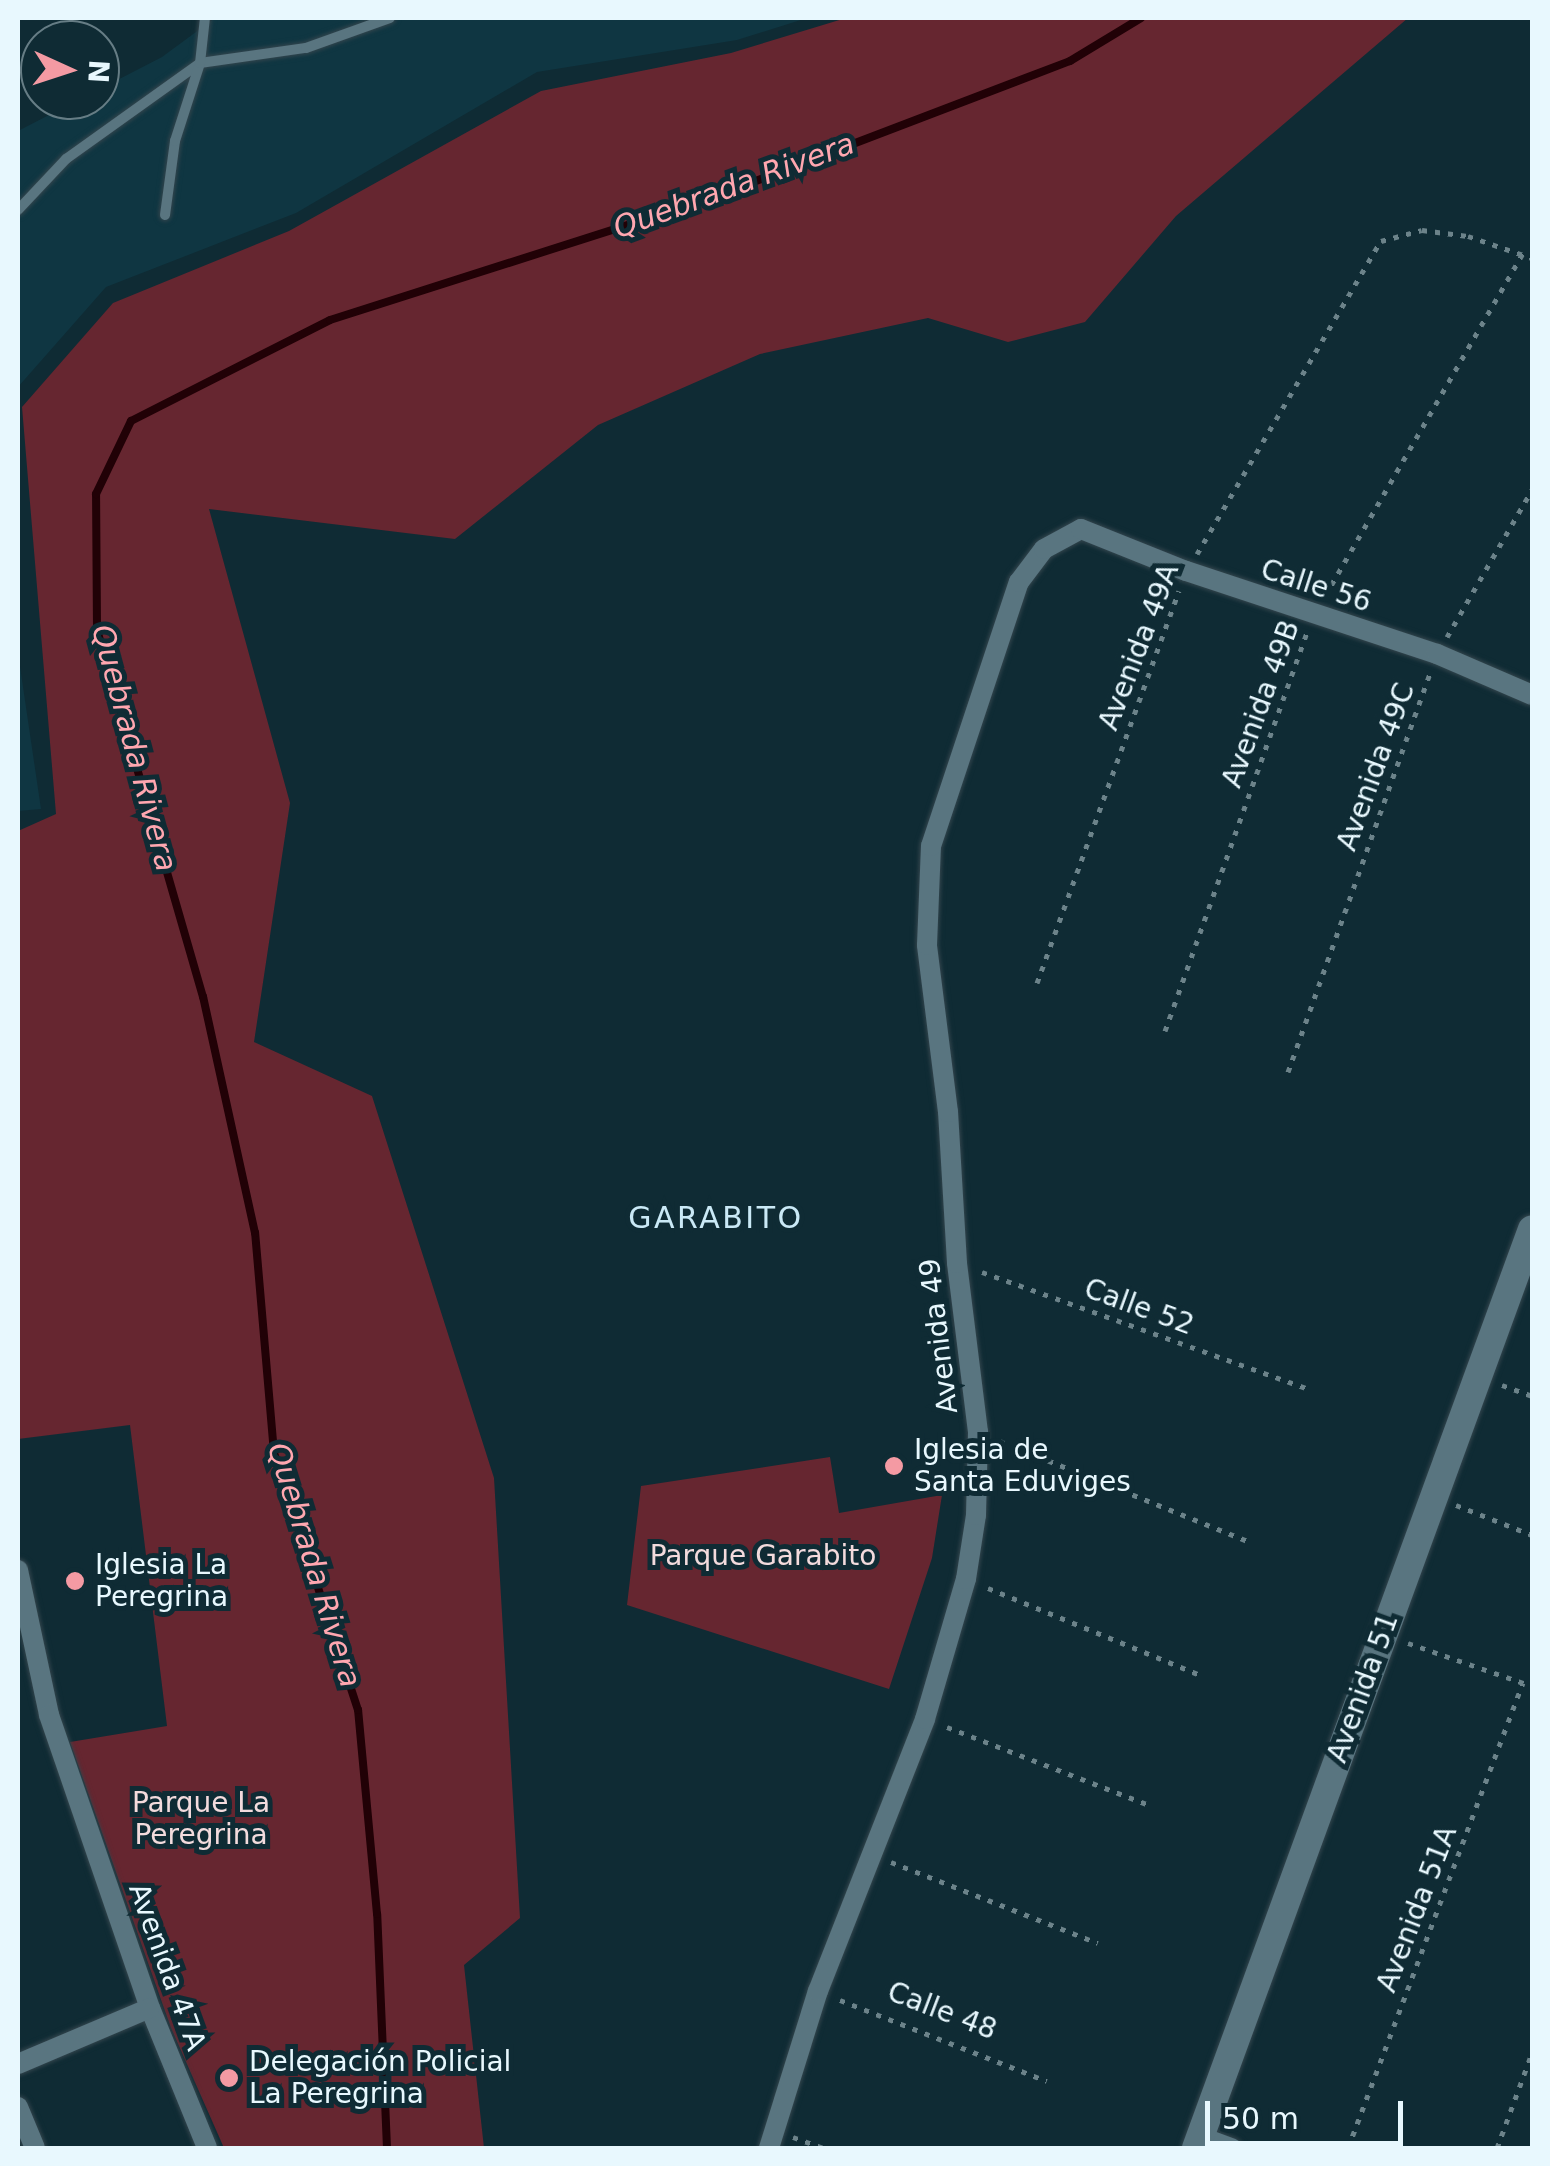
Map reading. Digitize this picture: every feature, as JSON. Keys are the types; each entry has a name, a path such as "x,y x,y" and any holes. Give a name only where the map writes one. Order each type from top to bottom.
{"street":[{"name":"Calle 56","path":"1081,529 1186,571 1437,654 1532,695"},
{"name":"Avenida 49","path":"772,2140 818,1991 925,1719 966,1578 976,1515 978,1432 957,1263 948,1112 928,945 931,846 1020,582 1044,550 1081,529"},
{"name":"Avenida 51","path":"1199,2143 1532,1229"},
{"name":"Avenida 47A","path":"18,1570 49,1715 150,2008 207,2148"},
{"path":"18,2064 150,2008"},
{"path":"18,2107 36,2148"},
{"path":"1199,2143 1232,2148"}],"lane":[{"path":"166,215 175,140 200,63 205,18"},
{"path":"18,210 66,159 200,63 306,48 390,18"}],"path":[{"name":"Avenida 49A","path":"1037,983 1186,571 1381,241 1422,230 1468,236 1523,253"},
{"path":"1523,253 1532,258"},
{"name":"Avenida 49B","path":"1165,1030 1314,615 1523,253"},
{"name":"Avenida 49C","path":"1288,1072 1437,654 1532,490"},
{"name":"Calle 52","path":"957,1263 1308,1389"},
{"path":"978,1432 1247,1541"},
{"path":"1435,1497 1532,1535"},
{"path":"966,1578 1198,1674"},
{"path":"1382,1634 1532,1686"},
{"name":"Avenida 51A","path":"1348,2148 1523,1683"},
{"path":"925,1719 1149,1805"},
{"path":"872,1854 1098,1943"},
{"name":"Calle 48","path":"818,1991 1047,2081"},
{"path":"1496,2148 1532,2053"},
{"path":"772,2140 823,2148"}],"shaded area":[{"path":"215,18 807,18 737,40 537,72 296,213 106,287 18,387 18,131 39,120 120,120 120,79 162,57"},
{"path":"18,653 41,809 18,811"}],"green space":[{"name":"Parque La Peregrina","path":"846,18 1408,18 1176,216 1085,322 1008,342 928,318 760,354 598,425 455,539 209,509 290,803 254,1042 372,1096 494,1478 520,1918 464,1965 484,2148 224,2148 171,2028 70,1742 167,1726 130,1425 18,1439 18,831 56,814 22,407 113,303 289,231 541,91 731,53"},
{"name":"Parque Garabito","path":"830,1457 839,1513 942,1495 932,1558 889,1689 627,1605 641,1486"}],"waterway":[{"name":"Quebrada Rivera","path":"387,2148 377,1914 358,1710 274,1453 255,1233 203,997 97,629 96,494 131,421 330,320 706,200 1070,61 1141,18"}],"place":[{"name":"Iglesia de Santa Eduviges","path":"894,1466"},
{"name":"Iglesia La Peregrina","path":"75,1581"},
{"name":"Delegación Policial La Peregrina","path":"229,2078"}],"district":[{"name":"GARABITO","path":"716,1218"}]}
